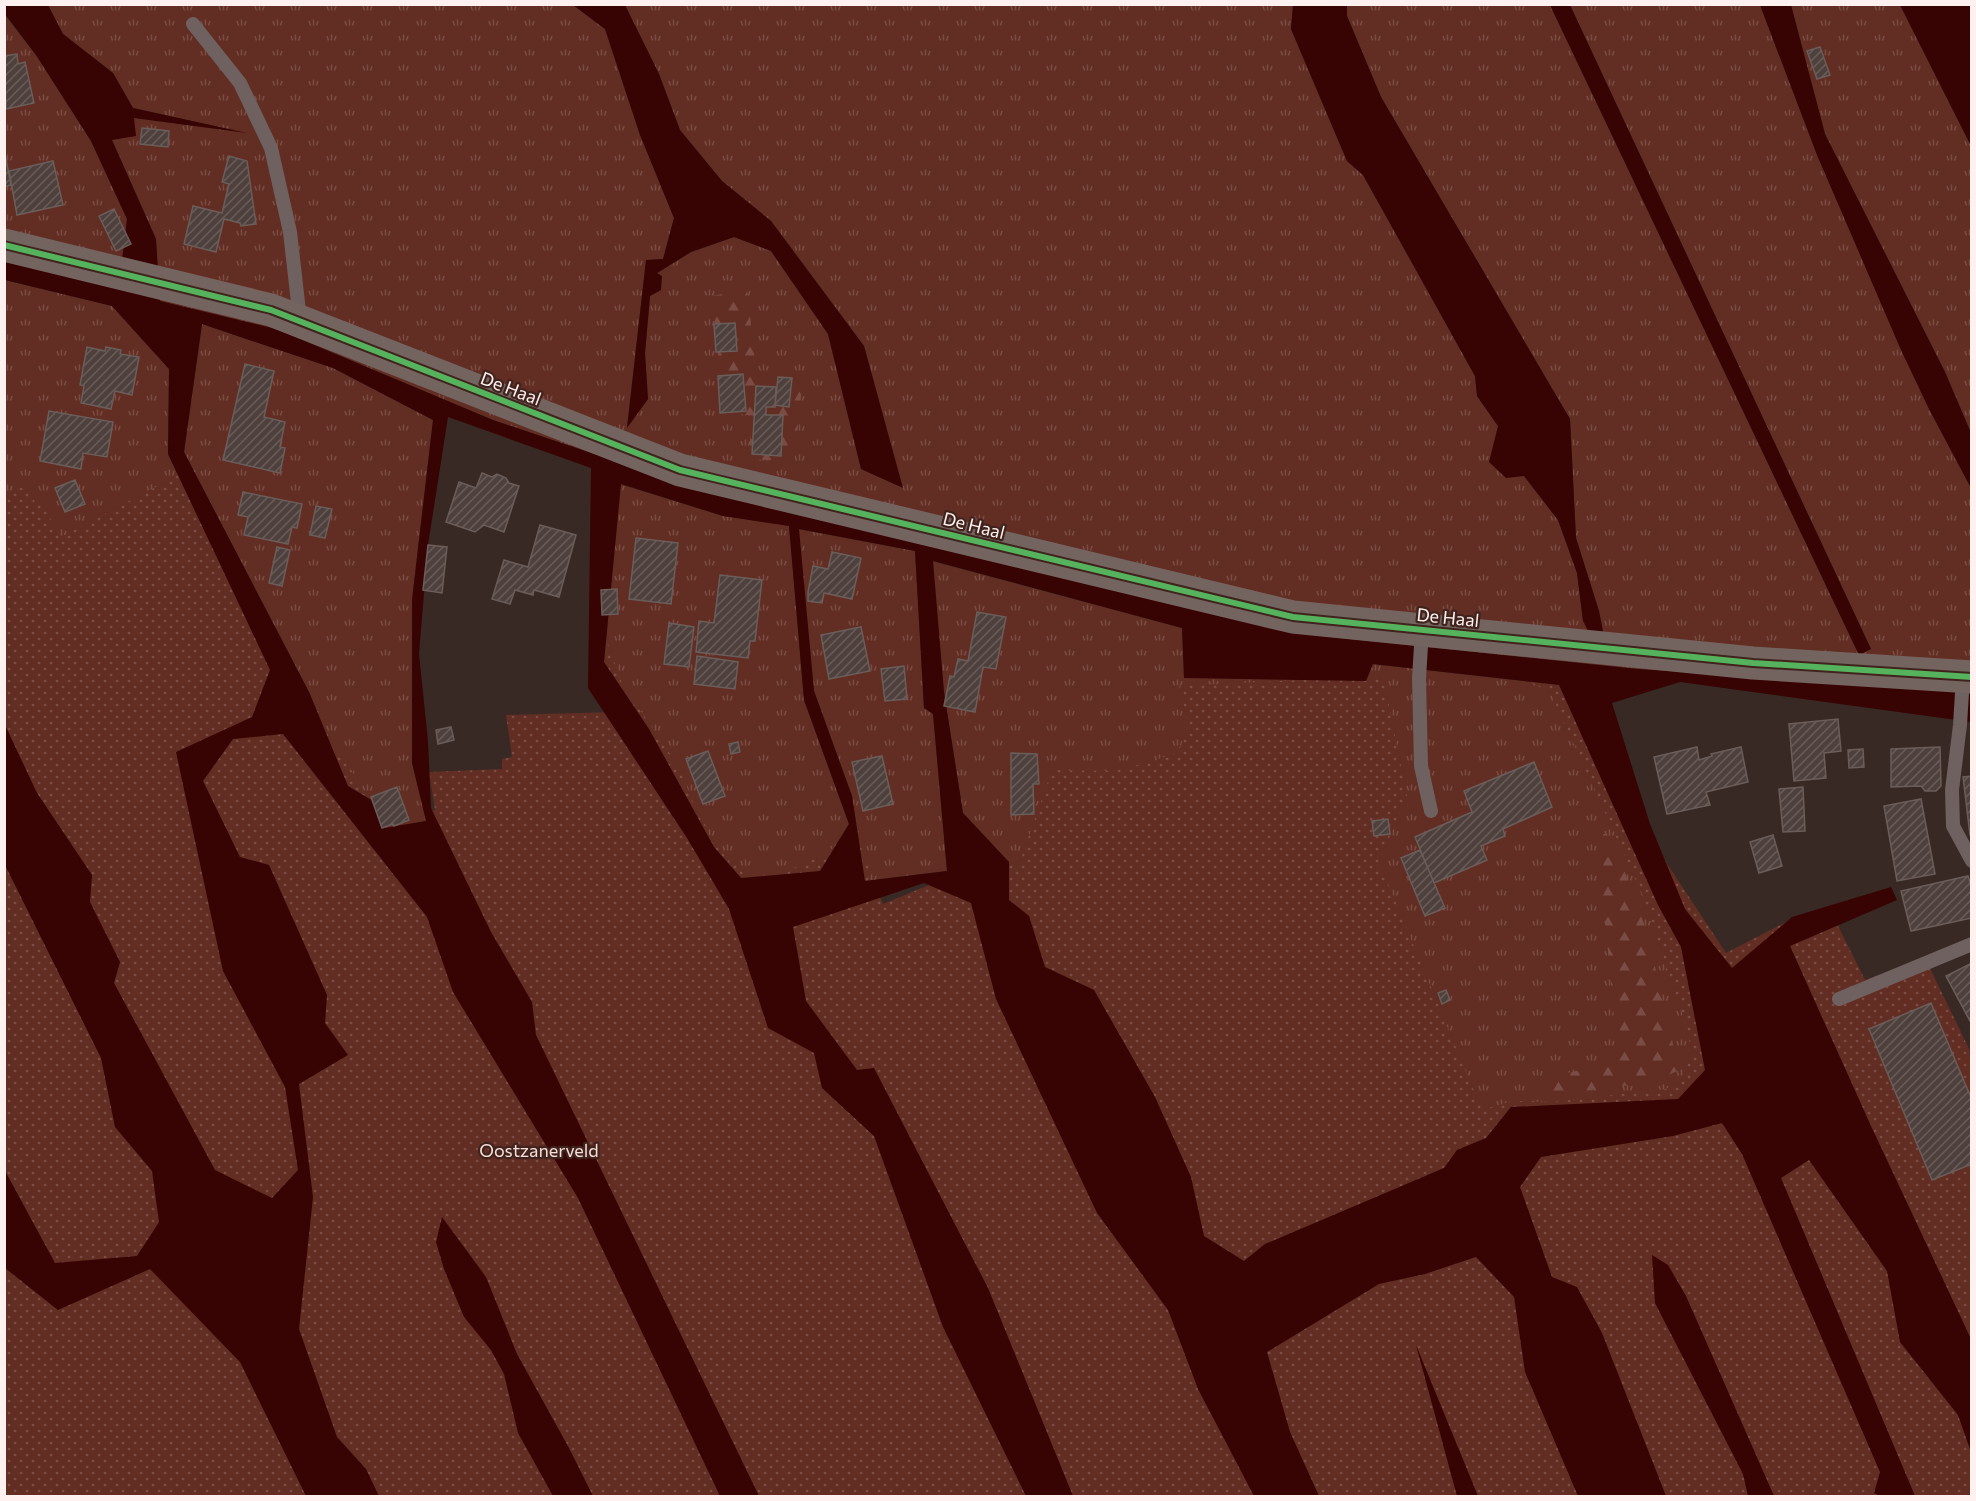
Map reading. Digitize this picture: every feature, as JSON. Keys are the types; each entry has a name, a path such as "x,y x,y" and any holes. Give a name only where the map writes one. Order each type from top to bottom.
{"street":[{"name":"De Haal","path":"4,245 135,275 270,310 680,470 1293,617 1422,636 1966,681"}],"lane":[{"path":"193,24 240,83 271,148 290,232 301,322"},
{"path":"1422,636 1419,678 1421,766 1431,811"},
{"path":"1966,681 1952,790 1953,826 1971,861"},
{"path":"1839,999 1971,944"}],"green space":[{"path":"48,5 573,5 605,29 640,135 674,218 663,259 646,260 627,427 648,399 645,353 650,296 661,290 656,274 691,252 734,237 771,251 828,334 861,469 902,487 864,346 771,221 722,181 680,130 659,74 625,5 1293,5 1291,29 1347,161 1363,175 1475,376 1477,396 1498,426 1524,476 1558,520 1577,573 1583,621 1605,641 1599,611 1576,538 1570,419 1381,97 1347,16 1347,5 1550,5 1859,655 1871,649 1570,5 1760,5 1817,155 1929,409 1971,488 1971,691 1637,669 1311,635 668,479 493,420 276,329 159,301 156,239 112,140 134,118 236,131 133,108 113,73 63,34"},
{"path":"1791,5 1900,5 1971,146 1971,433 1945,372 1825,134"},
{"path":"4,14 36,55 91,141 127,219 119,286 5,260"},
{"path":"5,280 112,306 169,369 168,454 270,670 5,725"},
{"path":"747,289 756,371 803,377 794,463 748,458 753,416 724,412 712,296"},
{"path":"202,324 333,368 433,420 412,600 412,763 427,821 385,828 348,786 309,692 184,452"},
{"name":"Oostzanerveld","path":"194,467 207,503 338,756 347,763 374,808 392,823 398,834 425,822 423,815 435,810 429,772 502,769 502,759 512,757 506,715 616,712 600,675 597,624 608,644 630,706 636,704 681,770 692,800 711,839 729,861 744,872 775,876 815,859 856,834 869,869 871,889 878,893 883,904 951,876 991,843 1009,857 1016,873 1052,770 1112,771 1176,753 1188,725 1179,686 1383,676 1407,796 1379,862 1482,1110 1512,1101 1553,1102 1666,1089 1682,1078 1692,1052 1684,1019 1643,896 1551,694 1530,681 1608,680 1609,699 1650,838 1726,953 1786,922 1831,912 1865,980 1925,958 1971,1053 1971,1496 5,1496 4,496 25,485 32,503 35,492 61,537"},
{"path":"620,484 723,516 789,525 804,700 849,824 820,871 741,879 714,847 604,662"},
{"path":"798,529 915,551 924,708 933,714 947,871 865,881 852,796 814,691"},
{"path":"932,561 1182,628 1184,677 1372,664 1559,685 1658,905 1705,1070 1678,1099 1486,1138 1045,967 1009,862 963,813 944,692"},
{"path":"1597,831 1612,837 1647,932 1679,1070 1654,1082 1536,1097 1538,1080 1618,1061"}],"shaded area":[{"path":"5,5 48,5 63,34 113,73 133,108 247,133 134,118 136,136 112,140 156,239 160,301 276,329 493,420 668,479 1311,635 1637,669 1971,691 1971,722 1680,682 1612,703 1650,824 1685,909 1732,968 1792,917 1891,887 1897,900 1790,946 1971,1339 1971,1452 1958,1415 1900,1342 1887,1271 1809,1160 1781,1178 1915,1496 1880,1496 1874,1493 1880,1472 1742,1154 1722,1123 1673,1136 1541,1157 1520,1187 1552,1277 1577,1287 1602,1333 1666,1496 1578,1496 1525,1372 1514,1297 1476,1257 1425,1274 1379,1284 1267,1352 1290,1432 1319,1496 1254,1496 1198,1389 1168,1310 1097,1213 996,999 971,903 924,883 793,927 806,1001 857,1070 874,1068 988,1288 1073,1496 1026,1496 943,1327 874,1136 822,1088 814,1053 768,1028 729,909 687,838 588,688 591,468 448,417 428,545 419,654 428,741 431,808 491,932 532,1002 536,1035 759,1496 720,1496 578,1198 453,992 427,917 283,734 233,739 203,781 240,857 269,865 327,995 325,1023 348,1055 299,1084 313,1197 299,1329 337,1437 366,1469 379,1496 306,1496 240,1362 150,1269 58,1310 5,1268 4,1169 55,1263 137,1256 159,1222 152,1171 115,1127 101,1058 5,865 5,725 37,793 92,875 90,902 120,962 114,983 215,1170 272,1198 298,1170 285,1087 223,971 176,752 252,717 270,670 168,454 169,369 112,306 5,280 5,260 119,286 127,219 91,141 36,55 5,14","holes":["202,324 333,368 433,420 412,600 412,763 426,821 385,828 373,801 348,786 309,692 184,452","621,484 723,516 789,526 804,700 849,824 820,871 741,878 714,847 649,729 604,662","799,529 915,551 924,708 933,714 947,871 865,881 852,796 814,691","933,561 1182,628 1184,678 1366,681 1373,664 1559,685 1658,905 1681,947 1705,1070 1678,1099 1511,1107 1486,1138 1457,1150 1444,1168 1265,1244 1244,1261 1204,1236 1191,1177 1155,1097 1094,990 1045,967 1029,916 1009,900 1009,862 963,813 944,692"]},
{"path":"573,5 625,5 659,74 680,130 722,181 771,221 864,346 903,488 861,469 828,334 771,251 734,237 691,252 657,273 662,276 661,290 650,296 645,353 648,399 627,428 646,260 663,259 674,218 640,135 605,29"},
{"path":"1293,5 1347,5 1347,16 1381,97 1570,419 1576,538 1599,611 1605,642 1592,639 1583,621 1577,573 1558,520 1524,476 1506,478 1489,462 1498,426 1477,396 1475,376 1363,175 1347,161 1291,29"},
{"path":"1550,5 1570,5 1871,649 1859,655"},
{"path":"1760,5 1791,5 1825,134 1945,372 1971,433 1971,488 1901,350 1817,155"},
{"path":"1900,5 1971,5 1971,146"},
{"path":"442,1217 486,1277 517,1354 593,1496 553,1496 518,1433 504,1374 491,1350 464,1317 444,1269 436,1242"},
{"path":"1652,1255 1668,1265 1686,1296 1774,1496 1748,1496 1743,1474 1655,1303"},
{"path":"1416,1345 1478,1496 1457,1496"}],"building":[{"path":"1820,47 1830,75 1817,79 1807,51"},
{"path":"17,54 18,64 25,62 34,103 6,109 4,56"},
{"path":"142,128 169,131 168,147 140,144"},
{"path":"4,149 11,185 4,187"},
{"path":"229,156 247,161 256,224 241,226 240,223 224,219 216,252 184,244 193,206 222,213 229,184 222,182"},
{"path":"53,161 63,205 17,215 9,171"},
{"path":"114,209 131,244 116,251 99,216"},
{"path":"735,323 737,351 716,352 714,324"},
{"path":"87,347 105,351 106,347 121,350 120,354 139,357 132,395 115,391 111,409 81,403 84,386 80,385"},
{"path":"245,364 274,371 264,417 285,422 280,447 285,448 280,473 223,460"},
{"path":"743,374 746,411 720,413 718,376"},
{"path":"778,377 792,378 789,407 775,405"},
{"path":"756,386 776,387 775,407 766,407 766,415 783,415 781,456 752,454"},
{"path":"49,411 113,422 107,457 83,453 81,469 40,461"},
{"path":"482,473 492,477 497,474 506,478 509,483 519,486 504,532 484,525 475,532 446,522 459,482 476,488"},
{"path":"75,480 85,504 65,512 55,488"},
{"path":"243,492 302,504 297,528 292,527 288,544 244,535 248,517 238,515"},
{"path":"316,506 332,509 325,538 310,535"},
{"path":"540,525 576,535 559,597 534,590 533,595 515,590 510,604 492,599 504,560 528,567"},
{"path":"636,538 678,543 671,604 629,599"},
{"path":"428,545 447,547 442,593 423,590"},
{"path":"277,547 290,550 282,586 269,583"},
{"path":"832,552 861,558 852,599 824,593 822,603 808,601 813,566 828,569"},
{"path":"720,575 762,580 755,641 750,641 748,658 696,652 699,621 714,623"},
{"path":"617,589 618,614 602,615 601,590"},
{"path":"977,612 1006,617 996,669 983,667 975,712 944,706 950,676 954,677 958,659 968,661"},
{"path":"669,623 694,627 689,667 664,664"},
{"path":"861,627 870,671 829,679 821,635"},
{"path":"697,656 738,662 735,689 694,684"},
{"path":"904,666 907,699 885,701 881,669"},
{"path":"1838,719 1841,751 1824,753 1826,778 1794,781 1789,724"},
{"path":"451,727 454,740 438,744 436,730"},
{"path":"738,742 740,752 731,754 729,744"},
{"path":"1697,747 1699,760 1712,756 1711,754 1741,747 1748,782 1706,792 1710,805 1667,814 1654,757"},
{"path":"1940,747 1941,786 1936,791 1925,791 1921,786 1891,787 1891,749"},
{"path":"1863,749 1864,767 1849,768 1848,750"},
{"path":"708,751 725,796 703,804 686,759"},
{"path":"1011,753 1037,754 1039,784 1033,784 1034,814 1011,815"},
{"path":"882,756 893,804 863,811 852,762"},
{"path":"1534,762 1552,807 1503,829 1505,836 1481,846 1487,860 1434,883 1415,837 1472,812 1464,791"},
{"path":"1972,776 1972,835 1970,835 1963,777"},
{"path":"397,787 409,820 382,828 371,797"},
{"path":"1803,787 1805,831 1783,832 1779,789"},
{"path":"1921,799 1935,874 1897,881 1884,806"},
{"path":"1388,819 1390,834 1374,836 1372,821"},
{"path":"1773,835 1782,866 1759,873 1750,842"},
{"path":"1420,850 1445,908 1425,916 1401,858"},
{"path":"1968,876 1972,889 1972,918 1911,931 1901,891"},
{"path":"1972,963 1972,1020 1970,1021 1946,976"},
{"path":"1446,990 1450,1000 1442,1004 1438,993"},
{"path":"1931,1003 1972,1100 1972,1164 1932,1180 1869,1029"}],"cycle path":[{"path":"4,245 271,310 680,470 1293,617 1753,663 1972,677"}]}
